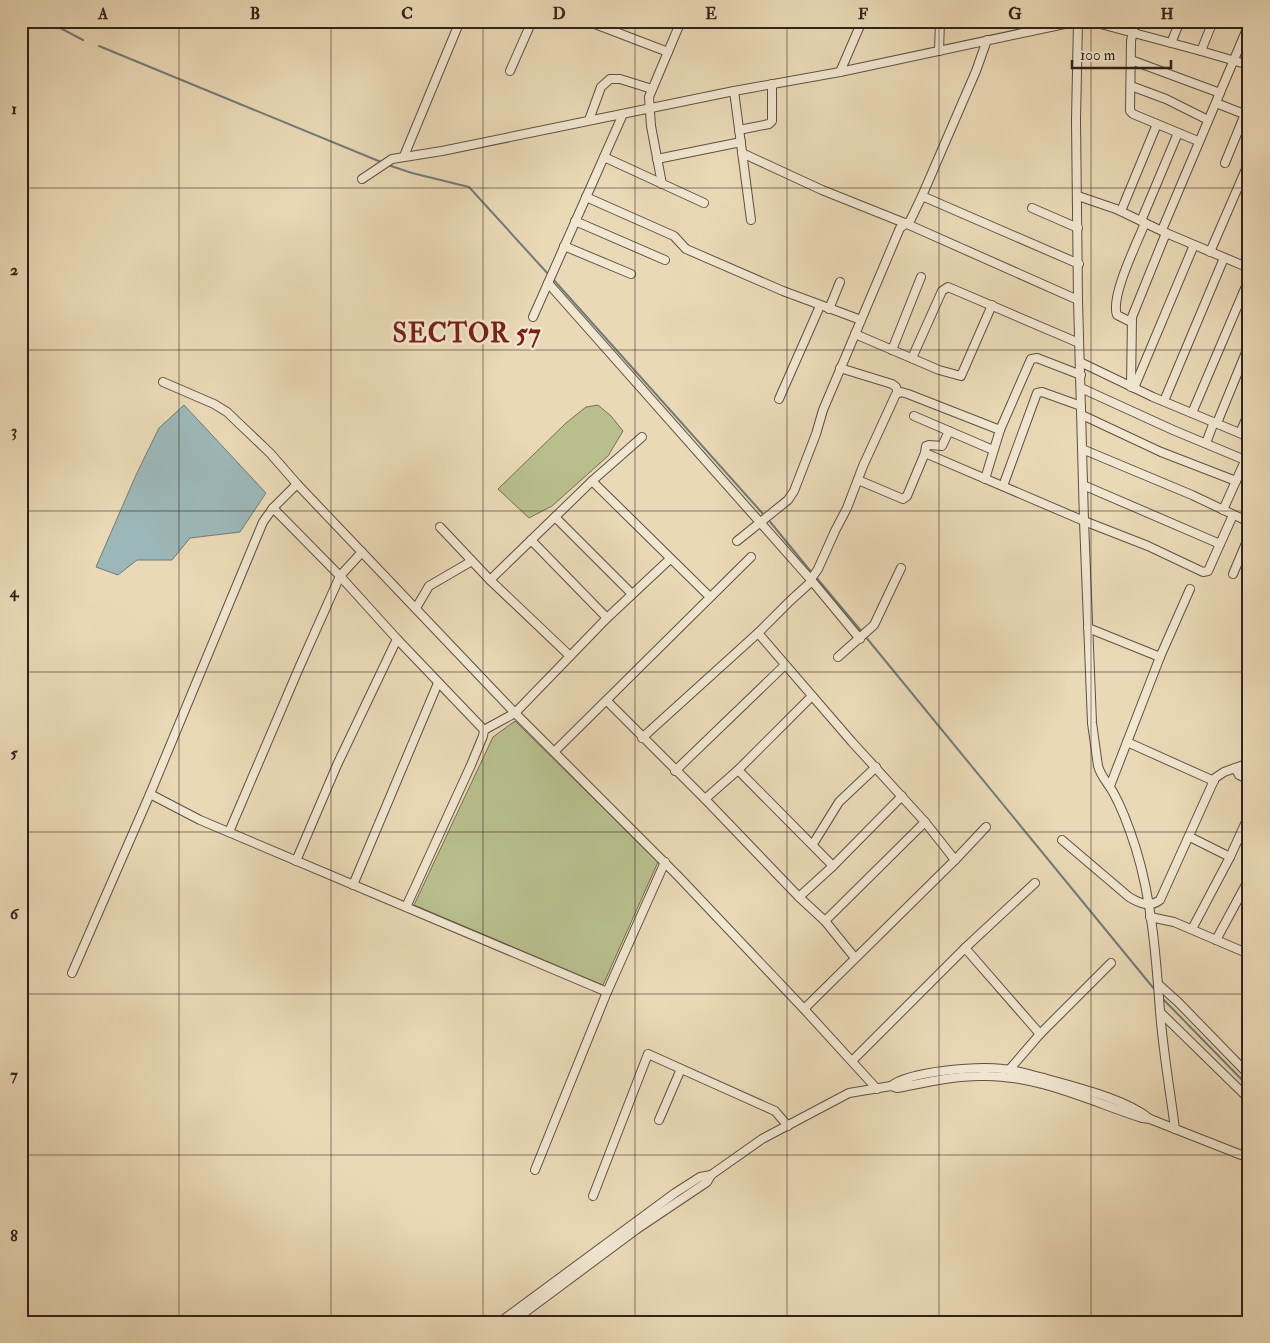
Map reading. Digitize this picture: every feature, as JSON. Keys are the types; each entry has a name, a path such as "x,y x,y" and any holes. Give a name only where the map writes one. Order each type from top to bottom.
{"street":[{"path":"404,156 460,21"},
{"path":"510,71 532,21"},
{"path":"587,21 668,52"},
{"path":"662,184 649,108 649,97 681,21"},
{"path":"840,72 862,21"},
{"path":"938,51 940,21"},
{"path":"362,179 385,164 404,156 450,149 734,91 840,72 1078,21 1093,22 1132,32 1249,65"},
{"path":"1078,21 1076,120 1078,300 1092,723 1096,758 1100,772 1110,786 1120,806 1136,849 1149,904 1175,1129"},
{"path":"1135,21 1132,32 1130,60 1131,86 1129,106 1131,112 1198,141"},
{"path":"1171,43 1180,21"},
{"path":"1201,51 1213,21"},
{"path":"1133,387 1131,322 1134,309 1198,141 1249,24"},
{"path":"737,541 788,500 794,491 840,368 900,228 912,218 922,196 976,71 987,40"},
{"path":"1130,60 1220,93"},
{"path":"589,120 601,87 610,79 620,79 652,89"},
{"path":"739,130 770,124 772,121 772,84"},
{"path":"1131,86 1208,120"},
{"path":"734,91 751,220"},
{"path":"1216,103 1247,115 1225,163"},
{"path":"532,317 623,114"},
{"path":"1121,212 1157,124"},
{"path":"1131,322 1117,315 1115,309 1116,296 1178,133"},
{"path":"657,159 741,142"},
{"path":"742,154 852,203 907,224 1078,300"},
{"path":"604,157 704,203"},
{"path":"1210,252 1249,162"},
{"path":"922,196 1079,264"},
{"path":"1078,196 1121,212 1248,267"},
{"path":"586,197 674,236 686,249 820,306 861,320"},
{"path":"1032,208 1078,228"},
{"path":"575,221 665,260"},
{"path":"1133,387 1194,245"},
{"path":"564,246 631,274"},
{"path":"1164,401 1224,258"},
{"path":"892,350 921,277"},
{"path":"550,278 813,577 861,638"},
{"path":"1192,412 1249,279"},
{"path":"829,309 840,282"},
{"path":"912,358 942,291 946,288 950,288 1079,343"},
{"path":"779,399 820,306"},
{"path":"855,334 939,370 961,376 992,306"},
{"path":"1206,443 1249,345"},
{"path":"985,479 1000,430 1030,361 1033,358 1081,375"},
{"path":"1080,362 1164,401 1249,437"},
{"path":"840,368 892,384 896,387 898,393"},
{"path":"163,382 214,404 227,412 270,453 297,484 515,713 665,862 804,1008 877,1089"},
{"path":"1081,388 1245,460"},
{"path":"1003,486 1037,392 1082,406"},
{"path":"898,393 908,394 1000,430"},
{"path":"642,738 758,633 813,577 847,508 891,402 898,393"},
{"path":"1240,433 1249,412"},
{"path":"1082,415 1161,452 1236,481"},
{"path":"914,416 994,450"},
{"path":"858,480 903,499 907,496 925,453 926,446 942,446 949,431"},
{"path":"490,580 592,481 642,437"},
{"path":"1082,449 1249,522"},
{"path":"1223,510 1249,452"},
{"path":"925,453 1203,572 1208,571 1233,515"},
{"path":"592,481 710,597"},
{"path":"72,973 150,794 264,522 273,508 297,484"},
{"path":"1083,485 1220,544"},
{"path":"273,508 340,576 484,730"},
{"path":"555,517 632,594"},
{"path":"440,527 490,580 570,656"},
{"path":"1233,574 1249,536"},
{"path":"530,540 607,618"},
{"path":"229,832 340,576 362,552"},
{"path":"554,752 751,557"},
{"path":"484,730 515,713 607,618 670,559"},
{"path":"416,608 429,586 472,561"},
{"path":"838,657 869,631 879,616 901,568"},
{"path":"1110,786 1160,657 1190,589"},
{"path":"1088,628 1160,657"},
{"path":"758,633 925,822 955,860"},
{"path":"296,861 341,757 397,639"},
{"path":"675,771 785,665"},
{"path":"353,885 438,683"},
{"path":"705,799 738,770 812,696"},
{"path":"606,701 825,921 855,958"},
{"path":"406,907 474,757 484,730"},
{"path":"1127,742 1214,781"},
{"path":"1062,840 1129,897 1139,903 1156,903 1160,900 1190,837 1214,781 1218,775 1249,763"},
{"path":"813,844 839,802 876,767"},
{"path":"1235,768 1239,775 1249,780"},
{"path":"738,770 834,866"},
{"path":"150,794 200,820 607,992"},
{"path":"800,897 834,866 902,796"},
{"path":"1192,929 1230,857 1249,815"},
{"path":"825,921 925,822"},
{"path":"804,1008 955,860 986,826"},
{"path":"1190,837 1230,857"},
{"path":"535,1170 607,992 665,862"},
{"path":"1216,940 1249,879"},
{"path":"852,1061 965,948 1035,884"},
{"path":"1150,917 1174,922 1248,951"},
{"path":"965,948 1040,1034"},
{"path":"1009,1070 1040,1034 1111,962"},
{"path":"1159,988 1178,1002 1248,1096"},
{"path":"1160,1008 1223,1061 1249,1075"},
{"path":"593,1196 648,1054 775,1111 788,1126"},
{"path":"500,1322 675,1193 700,1177 711,1175 762,1140 849,1093 891,1086 903,1079 951,1070 981,1068 1009,1070 1065,1084 1140,1111 1150,1119"},
{"path":"659,1120 681,1069"},
{"path":"891,1086 896,1088 956,1078 981,1076 1011,1078 1041,1084 1150,1119 1249,1158"},
{"path":"512,1322 637,1229 707,1182 711,1175"}],"green space":[{"path":"598,405 611,416 623,431 608,456 552,506 529,518 498,489 566,423 586,407"},
{"path":"515,721 658,862 603,985 414,905 493,737"}],"water":[{"path":"184,405 266,493 240,532 190,538 172,560 137,560 118,575 96,567 136,475 159,428"}],"waterway":[{"path":"47,21 83,40"},
{"path":"99,46 381,162"},
{"path":"388,165 469,187 549,275"},
{"path":"552,278 764,515"},
{"path":"767,518 812,573"},
{"path":"815,576 862,632"},
{"path":"865,636 1155,990"},
{"path":"1163,999 1249,1087"}],"district":[{"name":"SECTOR 57","path":"467,334"}]}
